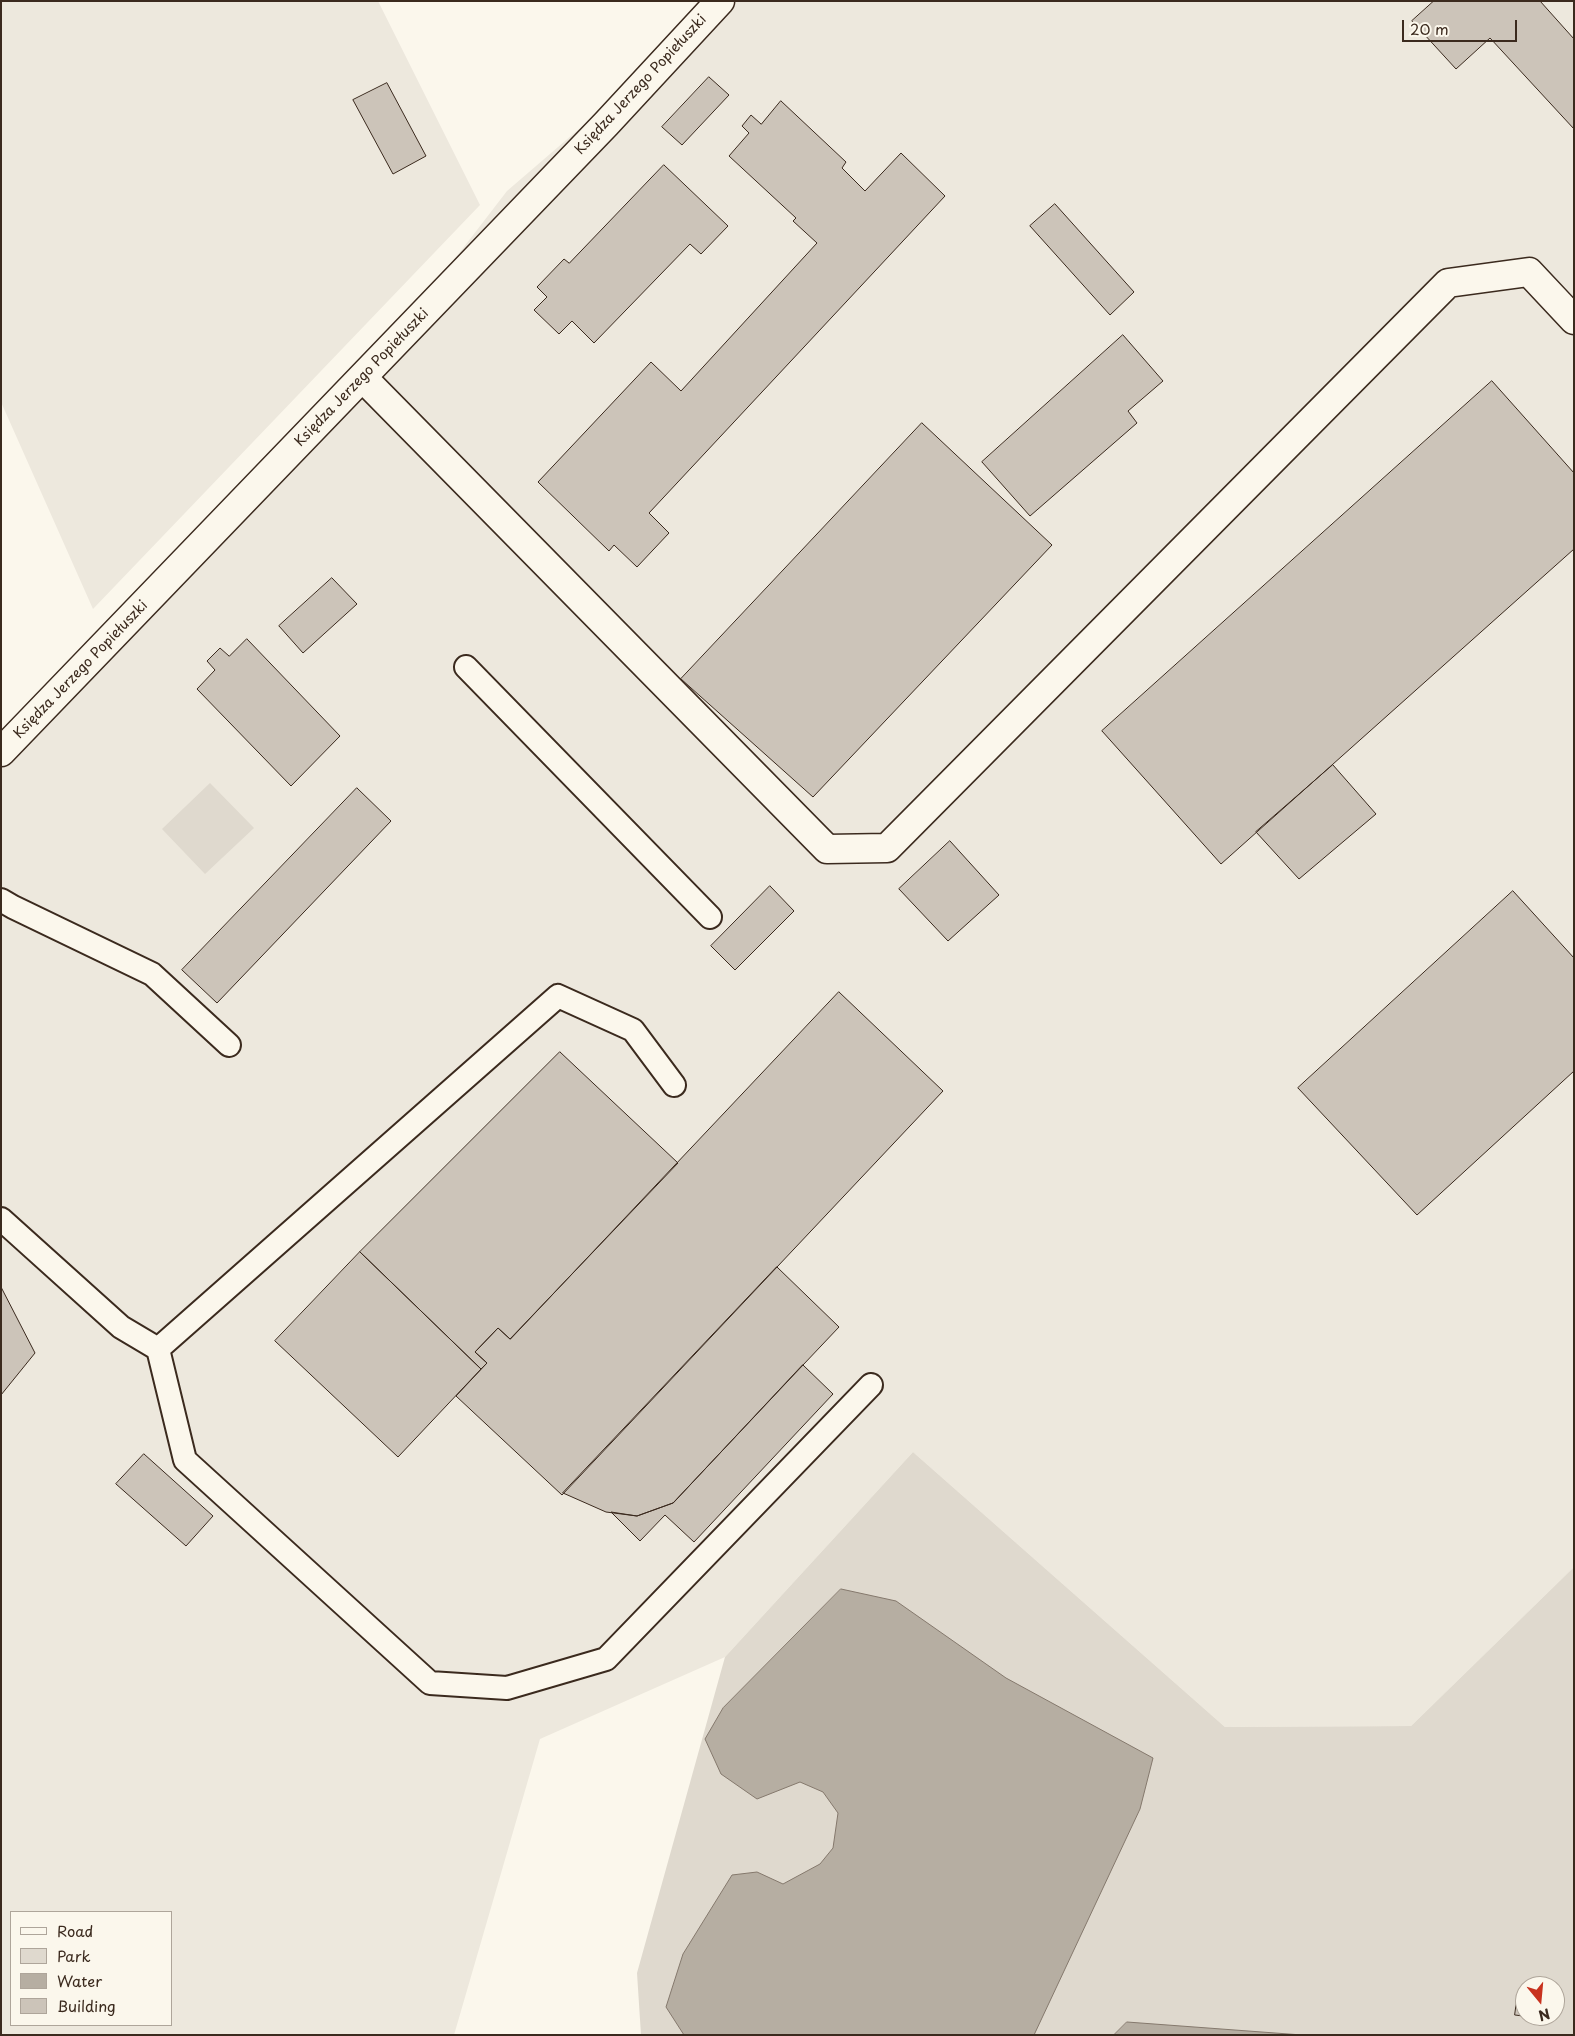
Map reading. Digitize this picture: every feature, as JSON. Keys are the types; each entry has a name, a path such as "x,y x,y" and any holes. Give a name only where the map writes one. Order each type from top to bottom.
{"street":[{"name":"Księdza Jerzego Popiełuszki","path":"1,752 363,378 720,1"},
{"path":"363,378 827,849 887,848 1448,283 1529,272 1574,320"}],"lane":[{"path":"466,667 710,917"},
{"path":"1,900 152,974 229,1045"},
{"path":"158,1349 558,996 633,1030 674,1085"},
{"path":"1,1219 121,1327 158,1349 185,1460 430,1683 507,1688 606,1659 871,1385"}],"shaded area":[{"path":"1,1 378,1 480,205 93,609 1,402"},
{"path":"720,1 1574,1 1574,1567 1411,1726 1225,1727 913,1452 725,1657 540,1739 454,2035 1,2035 1,753 363,378 507,191 688,35"}],"green space":[{"path":"210,783 254,828 205,874 162,829"},
{"path":"913,1452 1225,1727 1411,1726 1574,1567 1574,2035 641,2035 637,1973 725,1657"}],"water":[{"path":"841,1589 896,1601 1006,1678 1153,1758 1140,1809 1034,2035 684,2035 666,2007 683,1954 732,1875 757,1872 783,1884 820,1864 833,1848 838,1813 823,1792 800,1782 757,1799 721,1774 705,1739 723,1708"},
{"path":"1127,2022 1302,2035 1114,2035"}],"building":[{"path":"1434,1 1540,1 1574,39 1574,129 1490,38 1456,69 1412,21"},
{"path":"709,77 729,95 682,145 662,127"},
{"path":"387,83 426,156 393,174 353,100"},
{"path":"781,101 846,162 842,168 865,191 901,153 945,196 649,513 669,533 637,567 614,545 609,551 538,482 651,362 681,391 817,243 793,221 796,218 729,156 749,133 742,126 751,115 761,124"},
{"path":"664,165 728,226 701,254 690,244 594,343 572,321 559,334 534,310 547,297 537,287 564,259 569,263"},
{"path":"1055,204 1134,292 1110,315 1030,226"},
{"path":"1123,335 1163,381 1128,411 1137,423 1030,516 982,462"},
{"path":"1492,381 1574,473 1574,549 1221,864 1102,731"},
{"path":"922,423 1052,545 813,797 681,679"},
{"path":"332,578 357,604 303,653 279,626"},
{"path":"247,639 340,736 291,786 197,689 215,670 207,661 220,648 229,656"},
{"path":"1333,765 1376,814 1299,879 1256,832"},
{"path":"357,788 391,821 217,1003 182,970"},
{"path":"950,841 999,895 948,941 899,889"},
{"path":"770,886 794,911 735,970 711,946"},
{"path":"1513,891 1574,958 1574,1071 1417,1215 1298,1088"},
{"path":"839,992 943,1091 562,1495 456,1396 487,1363 475,1352 498,1328 510,1339"},
{"path":"560,1052 678,1163 510,1339 498,1328 475,1352 487,1363 481,1369 360,1252"},
{"path":"360,1252 481,1369 398,1457 275,1341"},
{"path":"777,1267 839,1327 673,1503 637,1516 606,1512 563,1493"},
{"path":"1,1287 35,1353 1,1395"},
{"path":"803,1365 833,1394 694,1542 665,1515 640,1541 611,1512 637,1516 673,1503"},
{"path":"144,1454 213,1516 186,1546 116,1484"}]}
